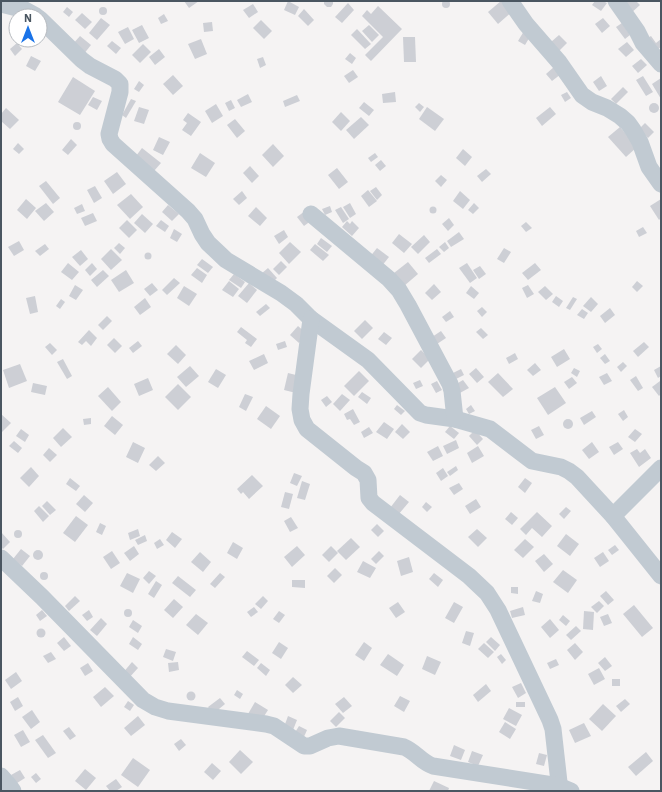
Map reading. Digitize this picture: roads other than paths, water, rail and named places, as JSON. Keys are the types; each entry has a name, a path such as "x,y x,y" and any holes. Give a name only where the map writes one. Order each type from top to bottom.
{"street":[{"path":"510,1 526,24 559,62 582,95 592,102 607,108 628,123 640,142 649,167 661,184"},
{"path":"616,1 643,43 661,64"},
{"path":"1,4 17,8"},
{"path":"48,27 82,60 90,66 115,79 120,84 120,92 109,134 112,144 195,219 208,243 226,260 281,293 296,304 311,319 368,360 420,413 455,419 490,429 532,461 561,467 569,471 577,477 613,516 661,576"},
{"path":"311,214 389,279 399,290 450,384 455,419"},
{"path":"1,558 42,597 143,700 155,707 168,711 274,726 304,746 310,746 328,738 339,736 404,747 427,764 433,766 563,789 553,729 550,720 498,610 487,593 469,576 373,503 369,498 368,480 364,473 307,429 302,420 300,409 301,394 311,319"},
{"path":"613,516 661,468"},
{"path":"1,776 13,791"}]}
